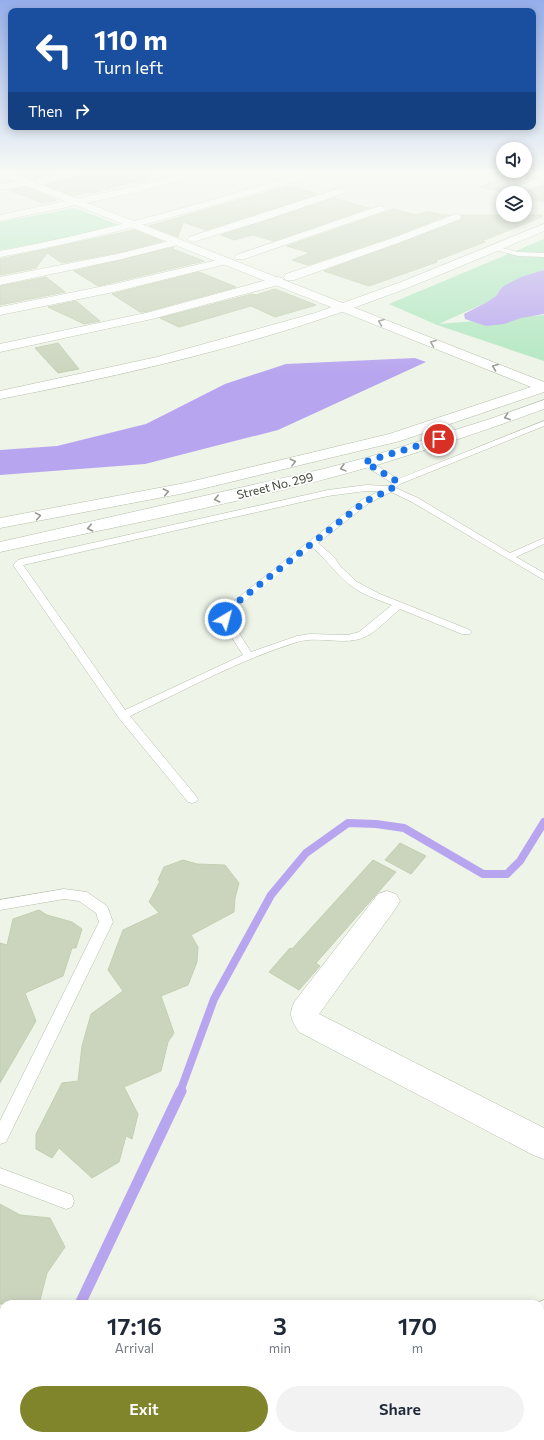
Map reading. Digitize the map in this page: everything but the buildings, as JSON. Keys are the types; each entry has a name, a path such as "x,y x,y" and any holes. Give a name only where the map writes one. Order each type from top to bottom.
{"street":[{"path":"0,254 70,240"},
{"path":"172,240 544,387"},
{"path":"196,240 544,374"},
{"path":"240,257 289,240"},
{"path":"290,277 396,240"},
{"path":"0,395 142,364 217,345 357,303 420,279 513,240"},
{"path":"0,281 122,256 177,242"},
{"path":"0,311 114,288 226,261"},
{"path":"0,348 152,315 278,282"},
{"path":"0,523 185,488 394,438 544,387"},
{"name":"Street No. 299","path":"0,547 244,493 365,462 495,422 544,404"},
{"path":"387,901 306,1010 305,1017 310,1023 544,1144"}],"lane":[{"path":"494,248 518,254 544,255"},
{"path":"249,656 225,619 228,610 366,501 394,486 544,423"},
{"path":"365,462 394,486 415,500 544,577"},
{"path":"192,799 123,715 18,565 21,562 328,493 394,486"},
{"path":"510,556 544,541"},
{"path":"313,543 331,558 338,569 354,584 466,632"},
{"path":"123,715 249,656 297,639 310,637 348,638 363,634 398,604"},
{"path":"0,905 64,894 82,896 102,910 106,922 0,1137"},
{"path":"0,1176 66,1201"}],"green space":[{"path":"0,240 53,240 0,250"},
{"path":"544,240 544,270 502,287 496,296 487,302 439,324 544,315 544,361 437,325 389,304"}],"shaded area":[{"path":"544,270 544,314 521,318 504,324 486,326 465,319 464,314 496,296 502,287 521,277"},
{"path":"415,358 426,362 278,430 145,464 0,475 0,450 57,446 146,424 225,384 286,364"}],"waterway":[{"path":"180,1092 214,999 271,895 306,853 348,823 376,824 404,828 483,874 507,874 520,861 544,822"},
{"path":"82,1300 181,1091"}],"route":[{"path":"225,619 228,610 240,600 366,501 391,489 398,482 365,462 376,460 439,439"}]}
